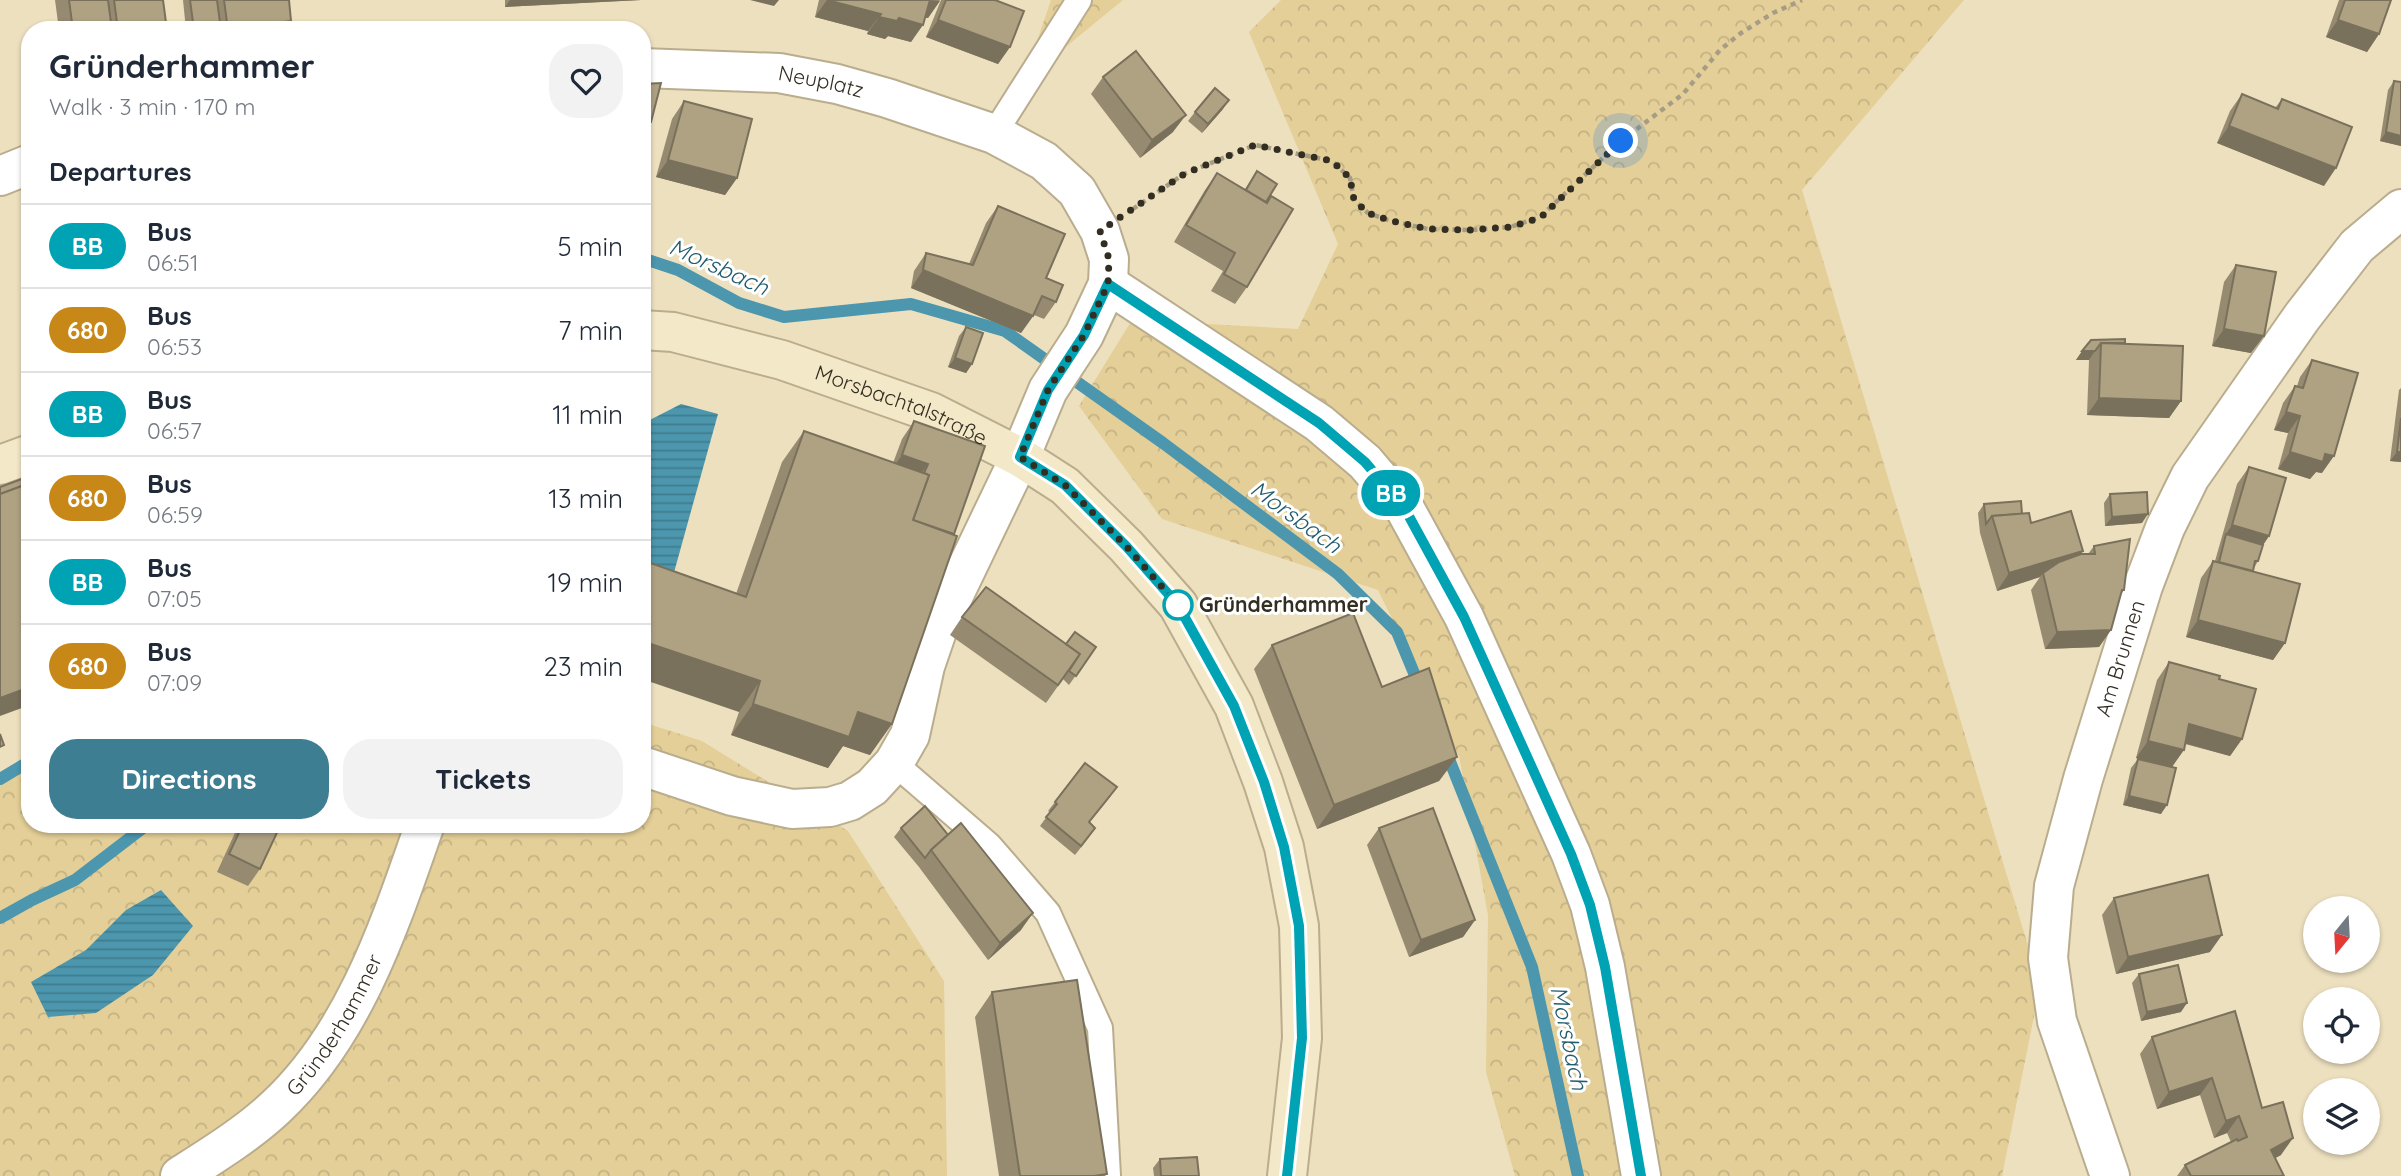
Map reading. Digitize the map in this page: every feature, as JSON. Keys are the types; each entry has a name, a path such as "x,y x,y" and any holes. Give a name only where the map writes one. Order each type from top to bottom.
{"main road":[{"name":"Morsbachtalstraße","path":"651,331 673,332 782,360 931,412 1020,457 1065,485 1126,546 1178,605 1234,706 1264,782 1284,847 1299,926 1302,1038 1287,1176"},
{"path":"0,465 21,457"}],"street":[{"name":"Neuplatz","path":"651,68 779,73 836,84 887,98 994,134"},
{"path":"651,769 732,796 792,808 830,807 850,801 873,787 894,763 910,735 925,666 938,628 1020,457 1048,390 1084,335 1108,284 1109,259 1100,231 1077,191 1044,161 994,134"},
{"path":"0,176 21,168"},
{"name":"Am Brunnen","path":"2110,1176 2057,1021 2048,958 2054,886 2083,779 2143,586 2165,528 2190,477 2302,317 2357,246 2401,209"},
{"path":"1108,284 1319,423 1365,462 1405,509 1464,617 1571,854 1590,905 1605,967 1641,1176"},
{"name":"Gründerhammer","path":"180,1176 233,1141 275,1108 309,1071 334,1037 370,970 422,833"}],"lane":[{"path":"994,134 1079,0"},
{"path":"894,763 989,845 1048,913 1100,1028 1108,1176"}],"path":[{"path":"1100,231 1184,174 1255,145 1332,161 1350,178 1354,200 1368,213 1388,220 1428,229 1471,230 1510,227 1540,218 1621,141 1682,94 1720,50 1773,13 1802,0"}],"green space":[{"path":"1051,0 1123,0 1023,82"},
{"path":"1281,0 1964,0 1802,190 2040,986 2002,1176 1515,1176 1486,1072 1488,915 1459,756 1378,590 1162,519 1079,406 1132,320 1298,329 1338,244 1249,32"},
{"path":"651,725 702,741 848,831 944,981 947,1176 0,1176 0,778 21,766 21,833 651,833"}],"water":[{"path":"681,404 718,414 668,594 651,588 651,419"},
{"path":"161,890 193,926 153,975 96,1013 48,1017 31,982 86,950 126,910"}],"building":[{"path":"69,0 108,0 111,21 72,21"},
{"path":"114,0 163,0 166,21 117,21"},
{"path":"190,0 217,0 220,21 193,21"},
{"path":"224,0 289,0 291,21 227,21"},
{"path":"827,0 930,0 923,25 899,18 897,21 879,17 881,14"},
{"path":"946,0 995,0 1024,11 1010,47 938,20"},
{"path":"2345,0 2391,0 2379,34 2338,20"},
{"path":"1136,51 1186,115 1152,140 1103,77"},
{"path":"2394,81 2401,82 2401,136 2386,132"},
{"path":"661,83 651,122 651,84"},
{"path":"1215,88 1229,100 1208,124 1195,112"},
{"path":"2242,94 2278,109 2282,99 2352,127 2336,168 2229,126"},
{"path":"684,101 752,119 737,178 668,160"},
{"path":"1257,171 1277,184 1266,202 1246,190"},
{"path":"1217,173 1267,203 1271,196 1293,209 1247,287 1224,274 1235,253 1186,225"},
{"path":"998,206 1065,234 1046,278 1063,285 1056,302 1042,296 1033,316 923,270 926,253 973,265"},
{"path":"2236,265 2276,272 2264,336 2224,329"},
{"path":"966,327 983,333 972,364 955,358"},
{"path":"2125,339 2125,343 2101,343 2095,351 2082,351 2091,340"},
{"path":"2101,343 2183,346 2181,401 2099,398"},
{"path":"2312,360 2358,373 2334,456 2325,454 2323,462 2290,452 2300,416 2286,412 2295,386 2303,388"},
{"path":"2401,418 2401,452 2397,452"},
{"path":"914,421 985,446 954,534 913,520 929,475 924,473 928,464 902,455"},
{"path":"804,431 929,475 913,520 957,536 892,724 858,712 849,737 753,704 760,681 651,644 651,563 746,597"},
{"path":"2249,467 2286,478 2269,536 2232,525"},
{"path":"21,479 21,486 0,494 0,487"},
{"path":"21,486 21,690 0,698 0,494"},
{"path":"2147,492 2148,514 2112,517 2110,494"},
{"path":"2021,501 2022,514 1992,516 1986,524 1984,504"},
{"path":"2071,511 2083,551 2009,573 1992,516 2029,513 2031,523"},
{"path":"2226,534 2263,545 2253,571 2219,562"},
{"path":"2130,539 2124,590 2111,630 2057,632 2043,573 2059,562 2081,554 2095,554 2094,546"},
{"path":"2213,561 2300,584 2285,643 2198,620"},
{"path":"986,587 1080,654 1058,685 962,617"},
{"path":"1353,613 1382,687 1429,668 1457,757 1334,805 1272,645"},
{"path":"1075,632 1096,647 1076,676 1069,671 1080,654 1066,644"},
{"path":"2169,662 2256,689 2242,739 2189,724 2184,750 2148,741"},
{"path":"2138,759 2176,768 2167,805 2129,796"},
{"path":"1085,763 1117,787 1089,822 1095,828 1081,846 1046,817"},
{"path":"925,806 948,835 925,858 901,828"},
{"path":"1433,808 1475,920 1421,940 1379,828"},
{"path":"961,823 1033,913 1000,943 931,850"},
{"path":"239,833 277,833 260,869 229,854"},
{"path":"2208,875 2222,935 2128,957 2114,898"},
{"path":"2178,965 2187,1003 2147,1012 2139,974"},
{"path":"1077,980 1107,1174 1020,1176 992,992"},
{"path":"2235,1011 2262,1108 2283,1102 2293,1138 2271,1150 2284,1176 2191,1176 2185,1165 2237,1139 2238,1141 2247,1137 2239,1116 2226,1121 2212,1078 2169,1092 2152,1037"},
{"path":"1197,1157 1199,1176 1161,1176 1160,1159"}],"waterway":[{"name":"Morsbach","path":"651,261 678,270 739,303 784,317 911,304 1005,331 1163,443 1338,574 1397,632 1421,690"},
{"name":"Morsbach","path":"1445,749 1532,967 1578,1176"},
{"name":"Morsbach","path":"0,779 21,766"},
{"name":"Morsbach","path":"0,918 75,880 136,833"}],"bus line":[{"name":"BB","path":"1287,1176 1302,1038 1299,926 1284,847 1264,782 1234,706 1178,605 1126,546 1065,485 1020,457 1048,390 1084,335 1108,284 1319,423 1365,462 1405,509 1464,617 1571,854 1590,905 1605,967 1641,1176"}],"place":[{"name":"Gründerhammer","path":"1178,605"}],"route":[{"path":"1178,605 1126,546 1065,485 1020,457 1048,390 1084,335 1108,284 1109,259 1100,231 1184,174 1255,145 1332,161 1350,178 1354,200 1368,213 1388,220 1428,229 1510,227 1540,218 1621,141"}]}
